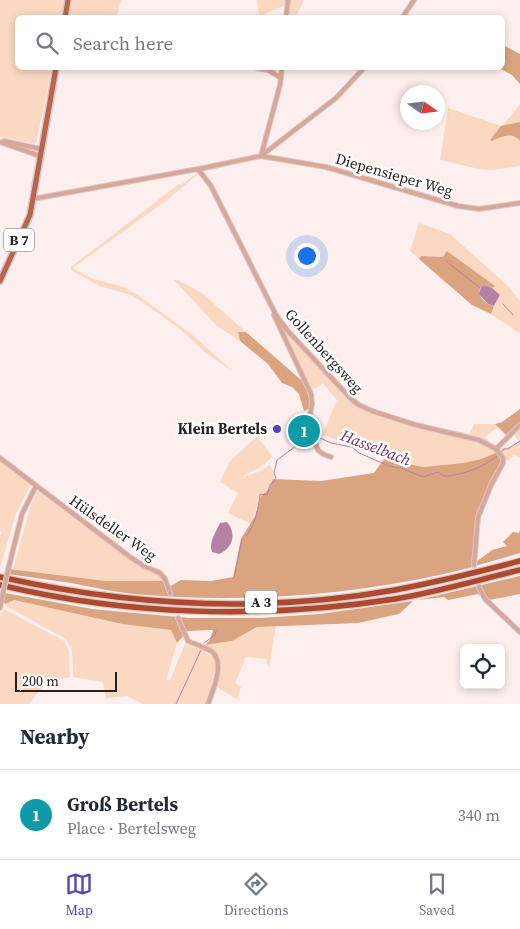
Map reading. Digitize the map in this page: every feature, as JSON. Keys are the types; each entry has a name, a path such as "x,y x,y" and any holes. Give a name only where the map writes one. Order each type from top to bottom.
{"highway":[{"name":"A 3","path":"0,577 42,586 125,598 199,603 269,602 333,598 395,590 520,561"},
{"name":"A 3","path":"0,585 41,595 132,606 198,610 269,611 334,606 396,598 435,591 520,570"}],"main road":[{"path":"66,15 68,0"},
{"name":"B 7","path":"0,281 28,221 56,70"}],"street":[{"path":"286,15 288,0"},
{"path":"404,15 414,0"},
{"path":"268,70 281,78"},
{"path":"262,156 282,70"},
{"path":"33,198 198,170 262,156 336,98 362,70"},
{"path":"0,141 41,149"},
{"path":"0,141 40,156"},
{"name":"Diepensieper Weg","path":"262,156 326,167 433,199 468,207 487,208 520,203"},
{"name":"Gollenbergsweg","path":"198,170 211,186 273,310 287,330 346,395 359,406 416,425 478,440 497,450 503,458 502,466 490,485 478,517 474,564"},
{"path":"273,310 274,317 293,353 311,394 312,407 308,422 314,441 321,453 331,457"},
{"path":"497,450 520,425"},
{"name":"Hülsdeller Weg","path":"0,458 130,557 160,573 165,579 170,593"},
{"path":"0,608 22,514 36,486"},
{"path":"479,587 485,598 520,632"},
{"path":"178,618 188,641 211,651 217,658 216,676 208,704"}],"shaded area":[{"path":"0,0 64,0 61,15 15,15 15,70 52,70 36,144 0,137"},
{"path":"72,0 121,0 117,15 69,15"},
{"path":"257,0 285,0 286,5 259,15"},
{"path":"288,0 304,0 297,15 287,15"},
{"path":"505,46 520,54 520,84 512,75 503,70 505,70"},
{"path":"520,104 520,122 512,124 492,141 505,135 516,137 520,141 520,166 493,170 479,169 440,160 448,108 501,126"},
{"path":"520,122 520,141 514,136 490,140 501,126"},
{"path":"197,173 167,200 74,267 74,269 93,279 124,287 138,295 190,333 234,372 207,354 180,329 141,301 128,294 99,286 71,270 71,267 179,184 181,185"},
{"path":"419,223 450,234 509,287 520,301 519,333 491,314 500,295 492,288 494,286 447,252 443,257 421,256 419,259 410,251"},
{"path":"447,251 495,286 492,288 484,285 480,290 482,299 494,306 491,314 472,305 419,259 421,256 443,257"},
{"path":"174,280 178,280 203,294 246,332 238,333 240,341 216,325"},
{"path":"484,285 492,288 500,295 494,306 488,304 479,294 481,287"},
{"path":"276,317 320,368 363,408 480,442 498,452 481,459 463,463 424,467 384,458 375,453 358,449 327,436 322,436 337,400 323,383 311,391"},
{"path":"238,332 246,332 301,380 303,378 311,399 310,409 304,411 299,394 292,387 282,383 268,364 240,341"},
{"path":"351,397 394,416 470,434 474,424 495,424 498,427 484,437 490,442 489,444 401,420 367,407"},
{"path":"520,409 520,423 506,435 495,424 502,422"},
{"path":"520,428 520,457 514,455 508,461 498,447 509,447 519,441 513,434"},
{"path":"257,436 272,457 261,467 244,475 244,477 261,471 269,465 274,474 269,489 261,496 251,524 228,513 238,493 220,482 230,461"},
{"path":"498,452 501,463 489,484 476,518 473,567 432,577 348,590 305,595 220,598 127,593 8,574 10,569 106,581 163,581 168,593 169,587 181,580 211,581 233,577 241,539 255,516 261,496 269,489 273,479 321,481 374,473 384,459 424,467 463,463 481,459"},
{"path":"0,461 31,485 16,513 0,567 0,537 2,533 0,531"},
{"path":"37,491 40,491 129,559 160,575 163,581 106,581 13,569 31,505"},
{"path":"227,522 233,536 228,548 219,554 212,552 212,541 220,523"},
{"path":"520,530 520,553 475,566 476,562 492,550 507,546 503,542 513,532 519,533"},
{"path":"520,576 520,594 489,600 486,595 482,597 478,594 448,600 444,597 418,600"},
{"path":"5,593 92,609 189,618 261,618 320,614 413,601 399,614 358,623 257,627 232,641 205,645 210,640 213,630 188,631 177,643 171,630 122,624 14,600 5,604 3,600"},
{"path":"13,600 122,624 171,630 177,643 166,680 170,680 185,644 214,657 216,665 207,704 143,704 127,696 106,698 103,682 73,677 72,649 66,639 6,606 5,604"},
{"path":"4,609 64,641 69,651 70,677 46,682 29,704 0,704 0,617"},
{"path":"276,625 269,668 266,659 246,657 235,683 241,687 237,699 215,686 219,662 205,645 232,641 257,627"}],"waterway":[{"path":"446,261 480,288"},
{"path":"503,304 513,315"},
{"name":"Hasselbach","path":"246,536 256,516 260,494 267,495 270,485 276,478 274,473 277,460 296,446 320,438 331,443 352,447 359,453 389,466 401,468 423,477 438,472 447,476 471,471 486,464 504,449 508,449 520,441"},
{"name":"Hasselbach","path":"234,579 242,539"},
{"name":"Hasselbach","path":"204,643 215,635 216,630"},
{"name":"Hasselbach","path":"176,704 201,650"}],"tunnel":[{"path":"474,565 479,587"},
{"path":"170,593 178,618"}],"place":[{"name":"Klein Bertels","path":"277,429"},
{"name":"Groß Bertels","path":"304,431"}]}
